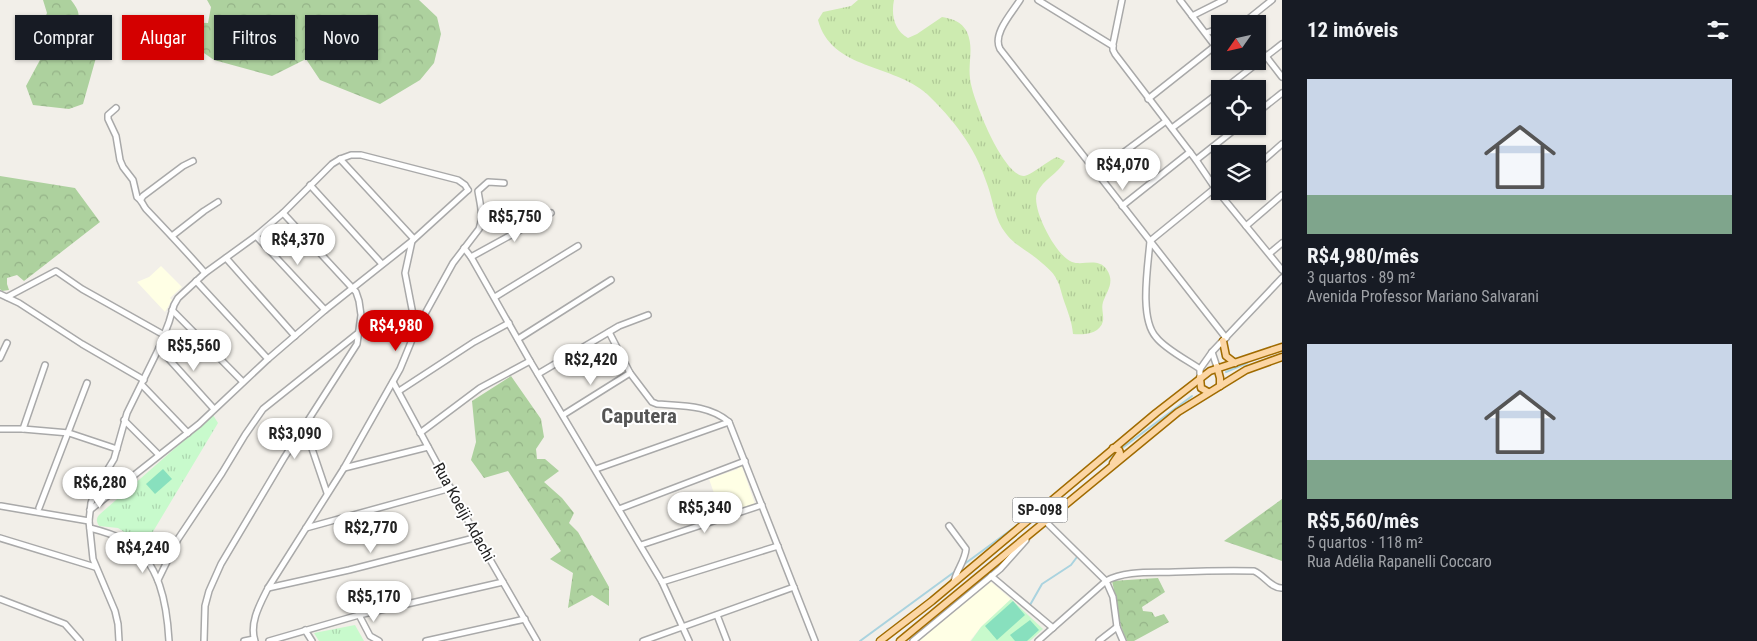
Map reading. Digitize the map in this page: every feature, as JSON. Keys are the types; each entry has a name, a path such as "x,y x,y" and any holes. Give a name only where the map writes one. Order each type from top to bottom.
{"main road":[{"path":"1224,340 1226,356 1235,363"},
{"name":"SP-098","path":"880,641 1200,378 1217,367 1282,347"},
{"name":"SP-098","path":"900,641 1169,420 1208,392 1246,370 1282,357"},
{"path":"1217,367 1220,386"},
{"path":"1200,378 1201,388 1208,392"},
{"path":"1105,474 1120,454 1119,450 1113,448"}],"street":[{"path":"1020,0 998,39 998,44 1005,56 1150,241 1224,340"},
{"path":"1038,0 1113,46"},
{"path":"1122,0 1113,46 1115,54 1211,182"},
{"path":"1180,0 1211,38"},
{"path":"1192,16 1224,0"},
{"path":"1253,15 1272,0"},
{"path":"1206,33 1211,31"},
{"path":"1282,44 1266,56 1282,77"},
{"path":"1148,99 1211,50"},
{"path":"1235,80 1248,70"},
{"path":"1266,106 1282,93"},
{"path":"1172,128 1211,99"},
{"path":"116,108 108,115 108,119 116,136 123,167 133,180 137,197 204,273"},
{"path":"1096,174 1166,121"},
{"path":"1196,160 1228,135"},
{"path":"1266,158 1282,144"},
{"path":"1122,206 1190,152"},
{"path":"119,641 115,611 95,567 91,549 90,510 97,488 118,449 124,420 164,335 178,298 204,273 256,236 283,213 310,185 340,159 351,155 361,155 458,180 468,190"},
{"path":"340,159 413,240"},
{"path":"141,200 143,196 183,166 193,161"},
{"path":"90,510 188,432 324,310 413,240 468,190 478,191 488,182 504,183"},
{"path":"310,185 382,264"},
{"path":"244,641 255,640 257,608 344,468 400,369 416,330 453,263 481,224 478,191"},
{"path":"1200,369 1155,336 1151,328 1146,303 1150,241 1211,191"},
{"path":"1246,226 1282,195"},
{"path":"1229,200 1246,226 1282,270"},
{"path":"172,236 218,202"},
{"path":"204,641 205,606 220,564 284,458 356,345 361,315 360,301 353,288 283,213"},
{"path":"471,257 551,213"},
{"path":"256,236 324,310"},
{"path":"413,240 405,273 416,330"},
{"path":"1270,253 1282,244"},
{"path":"495,297 578,246"},
{"path":"464,248 495,297 530,361 641,545 662,582 689,641"},
{"path":"226,258 295,336"},
{"path":"7,297 56,271 90,293 164,335"},
{"path":"1200,378 1200,369 1212,352 1282,278"},
{"path":"518,339 610,280"},
{"path":"196,281 268,359"},
{"path":"0,294 143,382 188,432"},
{"path":"172,310 243,382"},
{"path":"538,374 609,332 648,315"},
{"path":"399,392 474,342 509,323"},
{"path":"609,332 630,373 652,402 657,404 696,406 723,417 729,422 815,641"},
{"path":"158,580 178,539 259,414 270,403 358,334"},
{"path":"0,358 7,343"},
{"path":"158,348 214,409"},
{"path":"1212,352 1217,367"},
{"path":"420,433 480,388 530,361"},
{"path":"22,429 45,364"},
{"path":"563,415 630,373"},
{"name":"Rua Koeiji Adachi","path":"392,382 537,641"},
{"path":"39,508 87,383"},
{"path":"124,420 159,455"},
{"path":"596,469 729,422"},
{"path":"304,428 327,493"},
{"path":"0,429 69,433 118,449"},
{"path":"344,468 428,447"},
{"path":"619,509 745,460"},
{"path":"306,528 451,488"},
{"path":"641,545 762,505"},
{"path":"1,506 90,524 138,550 158,580 164,595 169,641"},
{"path":"1045,521 1106,581 1113,597 1117,627 1123,641"},
{"path":"949,526 966,549 954,582"},
{"path":"914,641 1006,563 1034,530"},
{"path":"268,588 349,570 478,537"},
{"path":"0,538 95,567"},
{"path":"662,582 778,546"},
{"path":"1038,641 1106,581 1117,576 1240,570 1259,573 1276,588 1282,588"},
{"path":"991,576 1053,628"},
{"path":"269,641 359,615 503,582"},
{"path":"643,641 794,587"},
{"path":"0,599 65,624 80,641"},
{"path":"359,615 370,636 379,641"},
{"path":"717,615 727,641"},
{"path":"426,641 525,619"},
{"path":"1099,641 1117,627"},
{"path":"304,630 312,641"}],"shaded area":[{"path":"161,266 182,287 170,298 172,300 165,312 137,282 149,277"},
{"path":"741,464 755,504 721,513 709,479 738,469 737,466"},
{"path":"991,582 1011,599 981,627 970,641 919,641"}],"green space":[{"path":"43,0 71,0 78,15 46,15"},
{"path":"207,0 419,0 437,17 441,34 434,63 420,80 380,104 320,80 307,60 378,60 378,15 305,15 305,60 272,76 214,60 204,53 204,23 208,23 211,7"},
{"path":"858,0 894,0 893,17 899,31 908,38 942,17 959,23 965,28 969,38 970,78 976,101 989,134 1007,163 1016,173 1024,176 1057,157 1065,161 1059,170 1040,188 1036,200 1041,220 1059,251 1072,262 1100,264 1104,266 1109,274 1110,286 1102,305 1103,321 1099,329 1087,334 1073,334 1072,325 1055,277 1042,263 1006,234 997,217 986,181 976,157 962,134 937,104 913,84 850,57 836,48 825,36 818,20 823,12 851,6"},
{"path":"40,60 95,60 83,104 69,109 33,105 26,86"},
{"path":"0,176 75,188 100,222 24,281 17,275 7,278 9,290 2,291 0,289"},
{"path":"511,376 541,419 544,437 536,449 537,459 545,459 559,471 544,482 562,498 574,513 569,523 578,532 609,587 609,606 592,595 568,608 573,573 550,559 561,551 508,471 484,478 471,460 476,442 472,401"},
{"path":"213,415 218,423 145,545 118,528 99,526 97,520 100,514"},
{"path":"163,469 172,479 155,494 146,484"},
{"path":"1282,499 1282,561 1224,541"},
{"path":"1158,578 1165,592 1142,607 1143,611 1152,612 1155,617 1164,614 1169,622 1134,641 1127,641 1119,619 1112,581"},
{"path":"1011,599 1043,629 1030,641 971,641 981,627"},
{"path":"1013,601 1025,615 997,640 985,626"},
{"path":"1030,620 1039,630 1027,641 1015,641 1010,635"},
{"path":"355,625 364,641 319,641 314,633"}],"waterway":[{"path":"1226,372 1247,363"},
{"path":"1098,466 1192,396"},
{"path":"963,565 1019,524"},
{"path":"1030,605 1042,584 1071,565 1077,557"},
{"path":"860,641 957,570"}],"district":[{"name":"Caputera","path":"639,416"}]}
